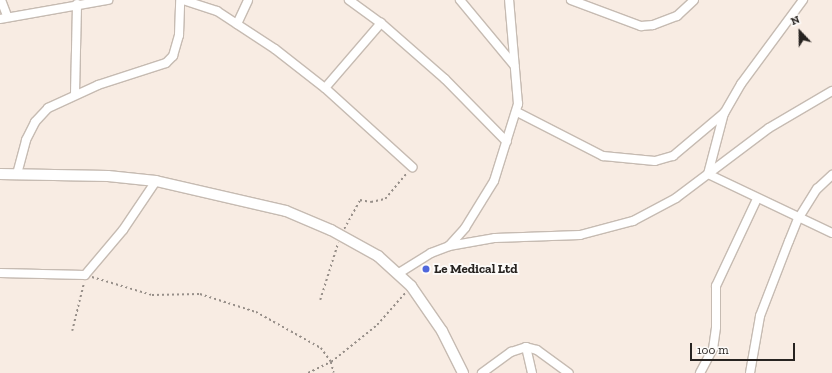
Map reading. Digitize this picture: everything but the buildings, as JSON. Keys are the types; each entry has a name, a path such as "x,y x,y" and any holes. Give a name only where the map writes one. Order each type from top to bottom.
{"main road":[{"path":"0,174 108,176 156,181 286,211 341,234 378,256 399,273 411,286 442,331 464,373"}],"street":[{"path":"1,0 3,17 108,0"},
{"path":"17,174 26,140 38,118 48,108 75,94 166,63 173,56 179,35 182,0 217,11 275,49 325,88 412,167"},
{"path":"237,24 248,0"},
{"path":"349,0 381,23 445,79 507,142"},
{"path":"460,0 514,65"},
{"path":"449,246 466,228 484,201 494,182 517,112 518,93 514,65 509,0"},
{"path":"571,0 641,26 653,25 677,16 694,0"},
{"path":"708,174 724,113 741,84 804,0"},
{"path":"75,94 77,4"},
{"path":"325,88 381,23"},
{"path":"399,273 431,253 449,246 495,238 580,235 614,228 676,198 769,128 832,90"},
{"path":"517,112 602,156 655,161 673,156 724,113"},
{"path":"708,174 798,219 832,233"},
{"path":"750,373 760,316 798,219 817,190 832,175"},
{"path":"0,273 85,275 123,230 156,181"},
{"path":"700,373 713,349 716,286 757,199"},
{"path":"526,347 532,373"},
{"path":"482,373 511,352 526,347 537,350 569,373"}],"path":[{"path":"320,300 341,234 360,200 385,199 412,167"},
{"path":"72,331 85,275 152,295 200,294 256,312 320,348 330,362 334,373"},
{"path":"308,373 330,362 377,325 411,286"}],"place":[{"name":"Le Medical Ltd","path":"426,269"}]}
